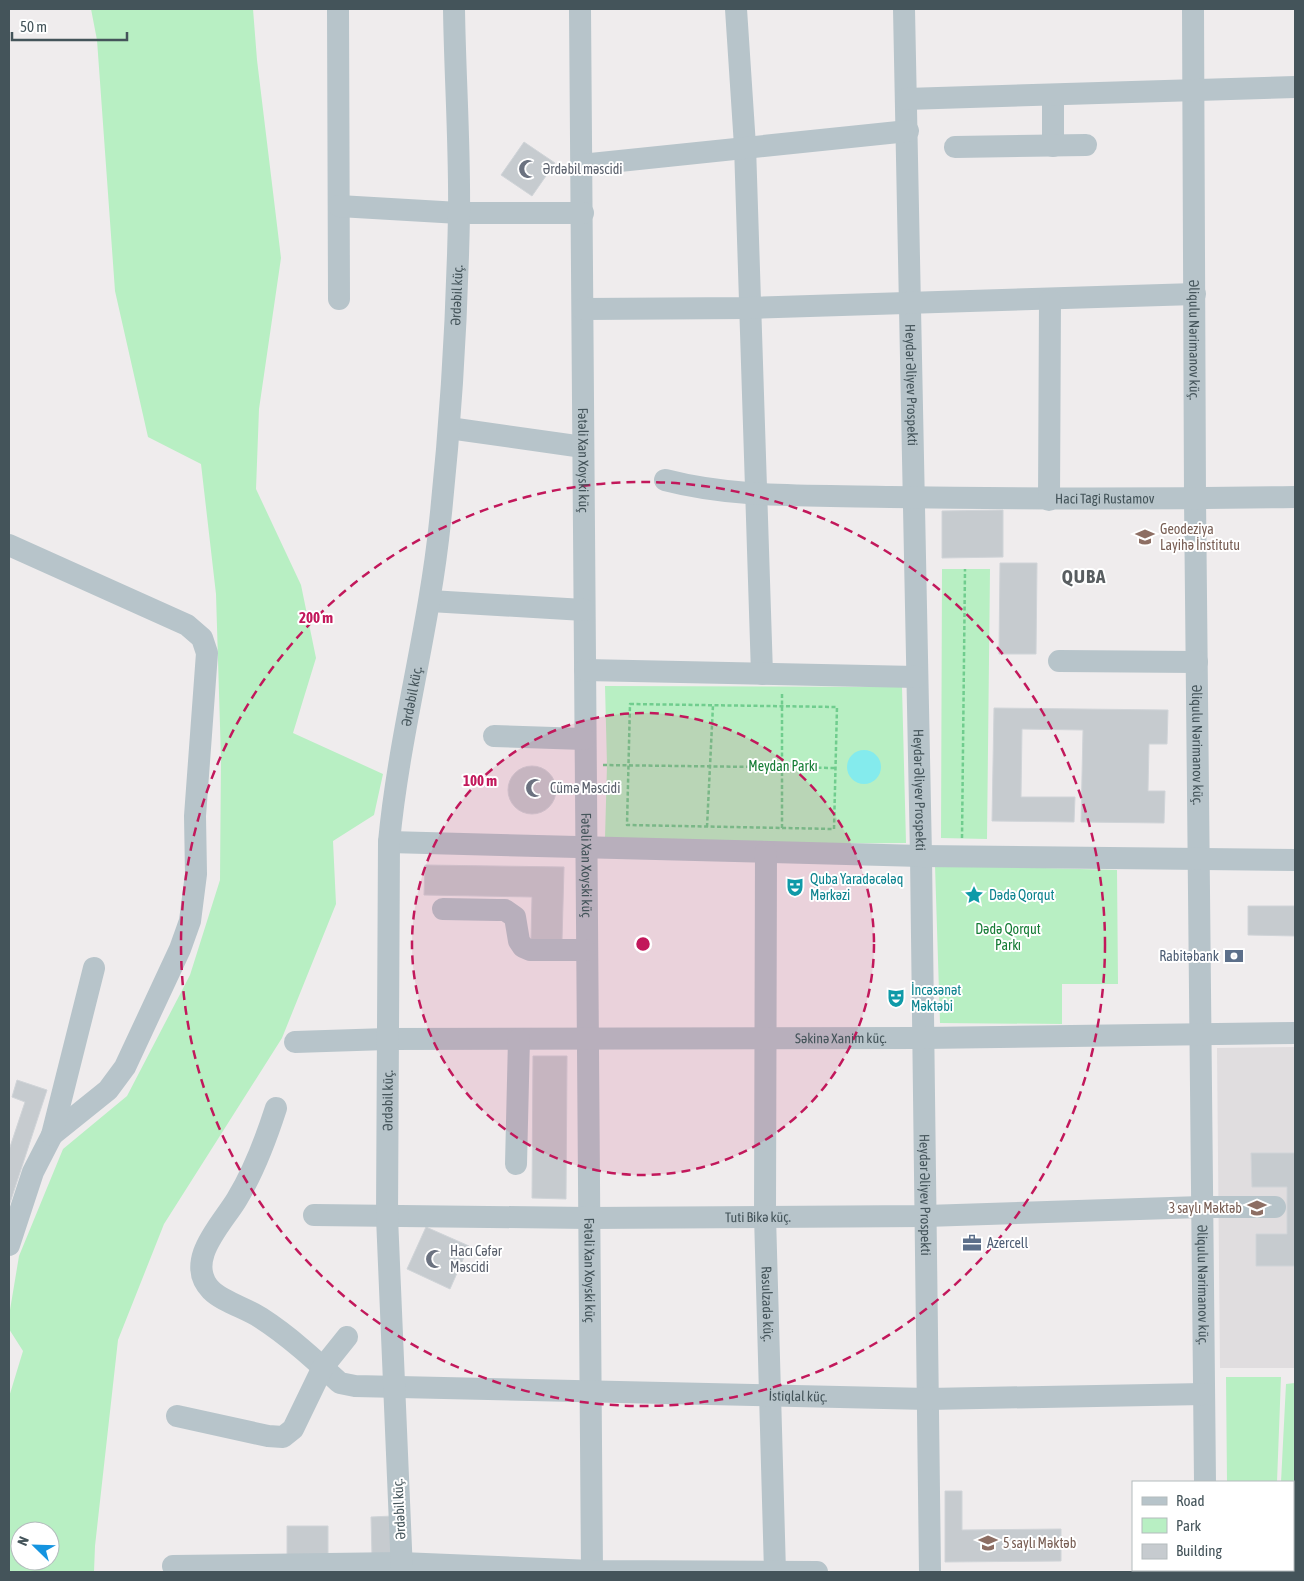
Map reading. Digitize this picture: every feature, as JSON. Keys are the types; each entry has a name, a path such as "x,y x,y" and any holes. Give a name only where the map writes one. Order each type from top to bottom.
{"street":[{"path":"338,9 339,299"},
{"name":"Ərdəbil küç.","path":"402,1568 387,1217 386,1039 389,842 393,798 430,601 449,428 459,213 454,9"},
{"name":"Fətəli Xan Xoyski küç","path":"580,9 583,213 585,950 592,1571"},
{"path":"736,9 745,146 749,308 757,494 773,674"},
{"name":"Heydər Əliyev Prospekti","path":"904,9 908,131 916,676 921,856 930,1572"},
{"name":"Əliqulu Nərimanov küç.","path":"1193,9 1192,90 1201,1207 1206,1481"},
{"path":"906,99 1295,88"},
{"path":"1053,94 1054,146"},
{"path":"581,165 745,146 908,131"},
{"path":"955,147 1086,146"},
{"path":"339,206 459,213 583,213"},
{"path":"583,309 749,308 1195,294"},
{"path":"1049,500 1050,300"},
{"path":"449,428 583,447"},
{"name":"Haci Tagi Rustamov","path":"665,480 699,488 757,494 1049,500 1295,496"},
{"path":"9,545 187,625 202,638 207,653 195,816 196,874 190,921 180,949 125,1067 108,1090 52,1135"},
{"path":"430,601 584,610"},
{"path":"1059,661 1197,662"},
{"path":"585,670 916,676"},
{"path":"494,736 584,739"},
{"path":"389,842 921,856 1295,860"},
{"name":"Rəsulzadə küç.","path":"773,852 766,1036 765,1216 775,1572"},
{"path":"442,910 505,910 514,917 523,947 530,950 585,950"},
{"path":"9,1245 33,1172 52,1135 94,968"},
{"name":"Səkinə Xanim küç.","path":"295,1042 386,1039 586,1039 766,1036 923,1038 1295,1033"},
{"path":"516,1164 519,1038"},
{"path":"276,1108 267,1136 237,1199 209,1238 203,1260 202,1276 211,1290 260,1317 323,1367 340,1383 355,1386 393,1386"},
{"name":"Tuti Bikə küç.","path":"314,1215 588,1218 926,1216 1201,1207 1275,1208"},
{"path":"178,1416 268,1436 283,1437 293,1429 323,1367 347,1338"},
{"name":"İstiqlal küç.","path":"393,1386 928,1399 1204,1394"},
{"path":"173,1566 817,1572"}],"path":[{"path":"962,838 966,569"},
{"path":"773,674 782,706 782,828 773,852"},
{"path":"630,704 712,705 837,708 834,829 628,826 630,704"},
{"path":"707,827 712,705"},
{"path":"584,765 836,768"}],"shaded area":[{"name":"3 saylı Məktəb","path":"1295,1047 1295,1368 1220,1368 1217,1048"}],"green space":[{"path":"91,9 253,9 257,60 281,258 259,409 256,489 301,585 316,658 293,733 383,774 374,815 333,841 336,904 282,1038 164,1224 118,1340 95,1546 94,1572 9,1572 9,1397 23,1351 9,1329 9,1316 19,1256 63,1149 127,1096 190,975 220,880 221,759 216,594 201,464 148,437 115,291 97,40"},
{"path":"942,569 990,569 987,839 941,838"},
{"name":"Meydan Parkı","path":"605,686 902,687 906,843 781,844 605,838 607,765"},
{"name":"Dədə Qorqut Parkı","path":"935,865 1117,870 1118,984 1062,984 1062,1024 940,1023"},
{"path":"1226,1377 1281,1377 1277,1481 1227,1481"},
{"path":"1295,1383 1295,1572 1236,1572 1294,1571 1294,1481 1281,1481 1286,1384"}],"water":[{"path":"864,750 871,751 876,755 880,760 880,774 876,779 871,783 864,784 857,783 852,779 848,774 847,767 848,760 852,755 857,751"}],"building":[{"name":"Ərdəbil məscidi","path":"524,142 555,163 532,196 501,175"},
{"path":"1003,510 1003,557 942,558 942,511"},
{"path":"1000,563 1037,563 1036,654 999,654"},
{"path":"994,708 1168,710 1167,744 1149,744 1148,791 1165,791 1164,823 1081,822 1083,730 1022,729 1021,797 1075,797 1074,822 992,821"},
{"path":"527,766 537,766 549,773 556,785 556,795 549,807 537,814 527,814 519,810 512,803 508,795 508,785 512,777 519,770"},
{"path":"425,865 564,867 562,940 531,940 532,897 424,895"},
{"path":"1248,906 1295,906 1295,936 1248,935"},
{"path":"533,1056 567,1056 566,1199 532,1198"},
{"path":"17,1080 47,1090 9,1206 9,1150 25,1102 12,1097"},
{"path":"1251,1153 1295,1153 1295,1266 1256,1266 1256,1234 1287,1234 1287,1187 1252,1187"},
{"path":"426,1227 469,1246 450,1289 407,1269"},
{"path":"945,1491 962,1491 962,1530 1061,1529 1061,1561 945,1562"},
{"path":"393,1516 394,1556 372,1556 371,1517"},
{"path":"287,1526 328,1526 328,1556 287,1557"}],"place":[{"name":"Ərdəbil məscidi","path":"528,169"},
{"name":"Geodeziya Layihə İnstitutu","path":"1145,537"},
{"name":"Cümə Məscidi","path":"535,788"},
{"name":"Quba Yaradəcələq Mərkəzi","path":"795,887"},
{"name":"Dədə Qorqut","path":"974,895"},
{"name":"Rabitəbank","path":"1234,956"},
{"name":"İncəsənət Məktəbi","path":"896,998"},
{"name":"3 saylı Məktəb","path":"1257,1208"},
{"name":"Azercell","path":"972,1243"},
{"name":"Hacı Cəfər Məscidi","path":"435,1259"},
{"name":"5 saylı Məktəb","path":"988,1543"}],"district":[{"name":"QUBA","path":"1084,576"}]}
